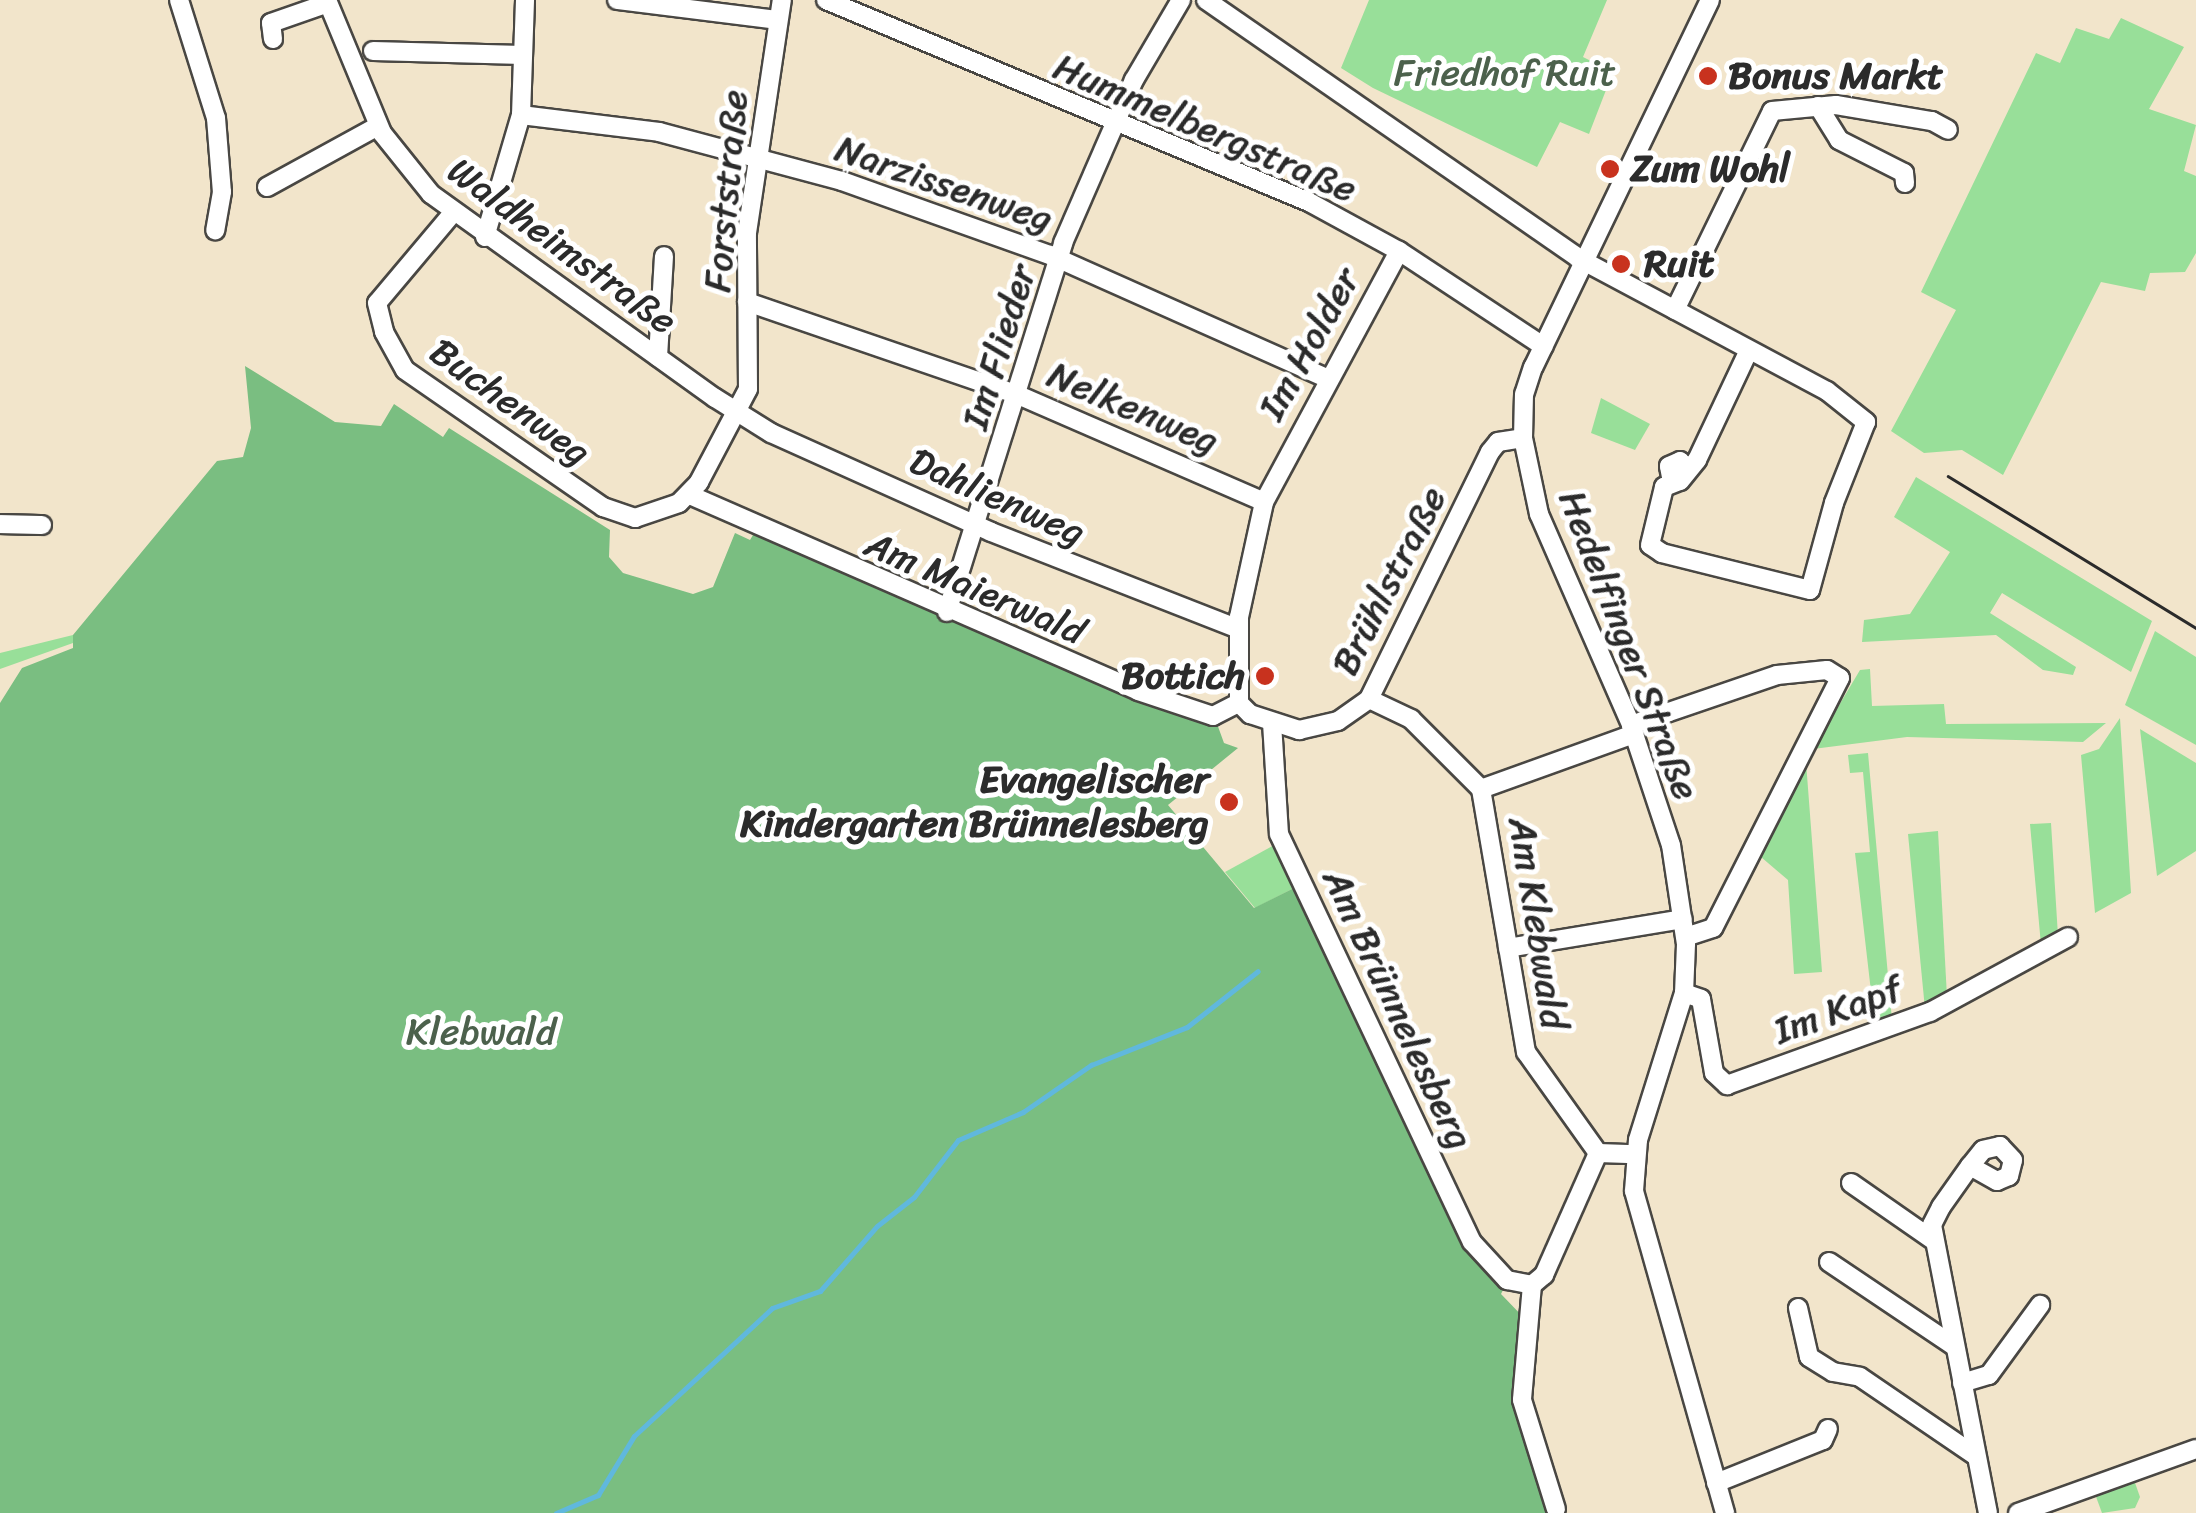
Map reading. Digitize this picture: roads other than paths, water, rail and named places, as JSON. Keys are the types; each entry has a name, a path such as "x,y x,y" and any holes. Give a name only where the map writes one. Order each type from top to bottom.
{"street":[{"path":"179,0 216,118 222,192 215,230"},
{"path":"485,237 521,115 525,0"},
{"path":"616,0 778,20"},
{"name":"Forststraße","path":"690,495 748,383 747,302 755,155 782,0"},
{"name":"Hummelbergstraße","path":"826,0 1309,202 1399,251 1543,346"},
{"name":"Im Flieder","path":"946,612 979,526 1059,259 1115,123 1181,0"},
{"path":"1206,0 1584,262 1747,354 1827,391 1866,422 1834,503 1810,590 1653,550 1664,488 1672,482 1669,466 1680,461 1688,469 1747,354"},
{"name":"Hedelfinger Straße","path":"1710,0 1543,346 1524,394 1523,438 1539,514 1632,730 1671,846 1684,928 1684,994 1635,1154 1638,1220 1725,1513"},
{"path":"274,40 272,23 328,2"},
{"name":"Waldheimstraße","path":"328,2 378,126 409,172 452,214 736,412"},
{"path":"373,51 523,54"},
{"path":"1675,310 1769,115 1782,106 1818,106 1932,121 1948,130"},
{"path":"1818,106 1839,140 1904,173 1905,183"},
{"name":"Narzissenweg","path":"521,115 659,132 755,155 1059,259 1326,378"},
{"path":"267,187 378,126"},
{"name":"Buchenweg","path":"452,214 377,303 386,338 409,374 610,510 642,517 690,495"},
{"name":"Im Holder","path":"1240,703 1238,629 1264,502 1326,378 1399,251"},
{"path":"658,357 664,256"},
{"name":"Nelkenweg","path":"747,302 1016,394 1264,502"},
{"name":"Dahlienweg","path":"736,412 979,526 1238,629"},
{"name":"Brühlstraße","path":"1240,703 1272,723 1320,726 1369,699 1490,452 1498,442 1523,438"},
{"name":"Am Maierwald","path":"690,495 946,612 1178,705 1216,716 1240,703"},
{"path":"0,524 42,525"},
{"path":"1481,790 1777,676 1836,673 1838,686 1714,928 1508,948"},
{"name":"Am Klebwald","path":"1369,699 1411,719 1481,790 1526,1052 1598,1153"},
{"name":"Am Brünnelesberg","path":"1272,723 1279,834 1470,1239 1504,1278 1532,1285"},
{"name":"Im Kapf","path":"1684,994 1701,999 1714,1072 1727,1085 1930,1012 2068,937"},
{"path":"1556,1509 1522,1400 1532,1285 1544,1276 1598,1153 1635,1154"},
{"path":"1970,1166 1935,1216 1934,1240 1988,1513"},
{"path":"1851,1183 1934,1240"},
{"path":"1829,1262 1954,1346"},
{"path":"1962,1384 1990,1375 2040,1306"},
{"path":"1798,1308 1809,1357 1833,1372 1860,1377 1976,1456"},
{"path":"1716,1483 1820,1442 1828,1429"},
{"path":"2018,1513 2196,1448"}],"waterway":[{"path":"556,1513 598,1495 634,1436 772,1308 820,1291 877,1226 914,1197 958,1140 1023,1112 1091,1065 1187,1027 1258,971"}],"tram line":[{"path":"1948,476 2196,628"}],"place":[{"name":"Bonus Markt","path":"1708,76"},
{"name":"Zum Wohl","path":"1610,169"},
{"name":"Ruit","path":"1621,264"},
{"name":"Bottich","path":"1265,676"},
{"name":"Evangelischer Kindergarten Brünnelesberg","path":"1229,802"}],"park label":[{"name":"Friedhof Ruit","path":"1505,73"},
{"name":"Klebwald","path":"481,1032"}]}
